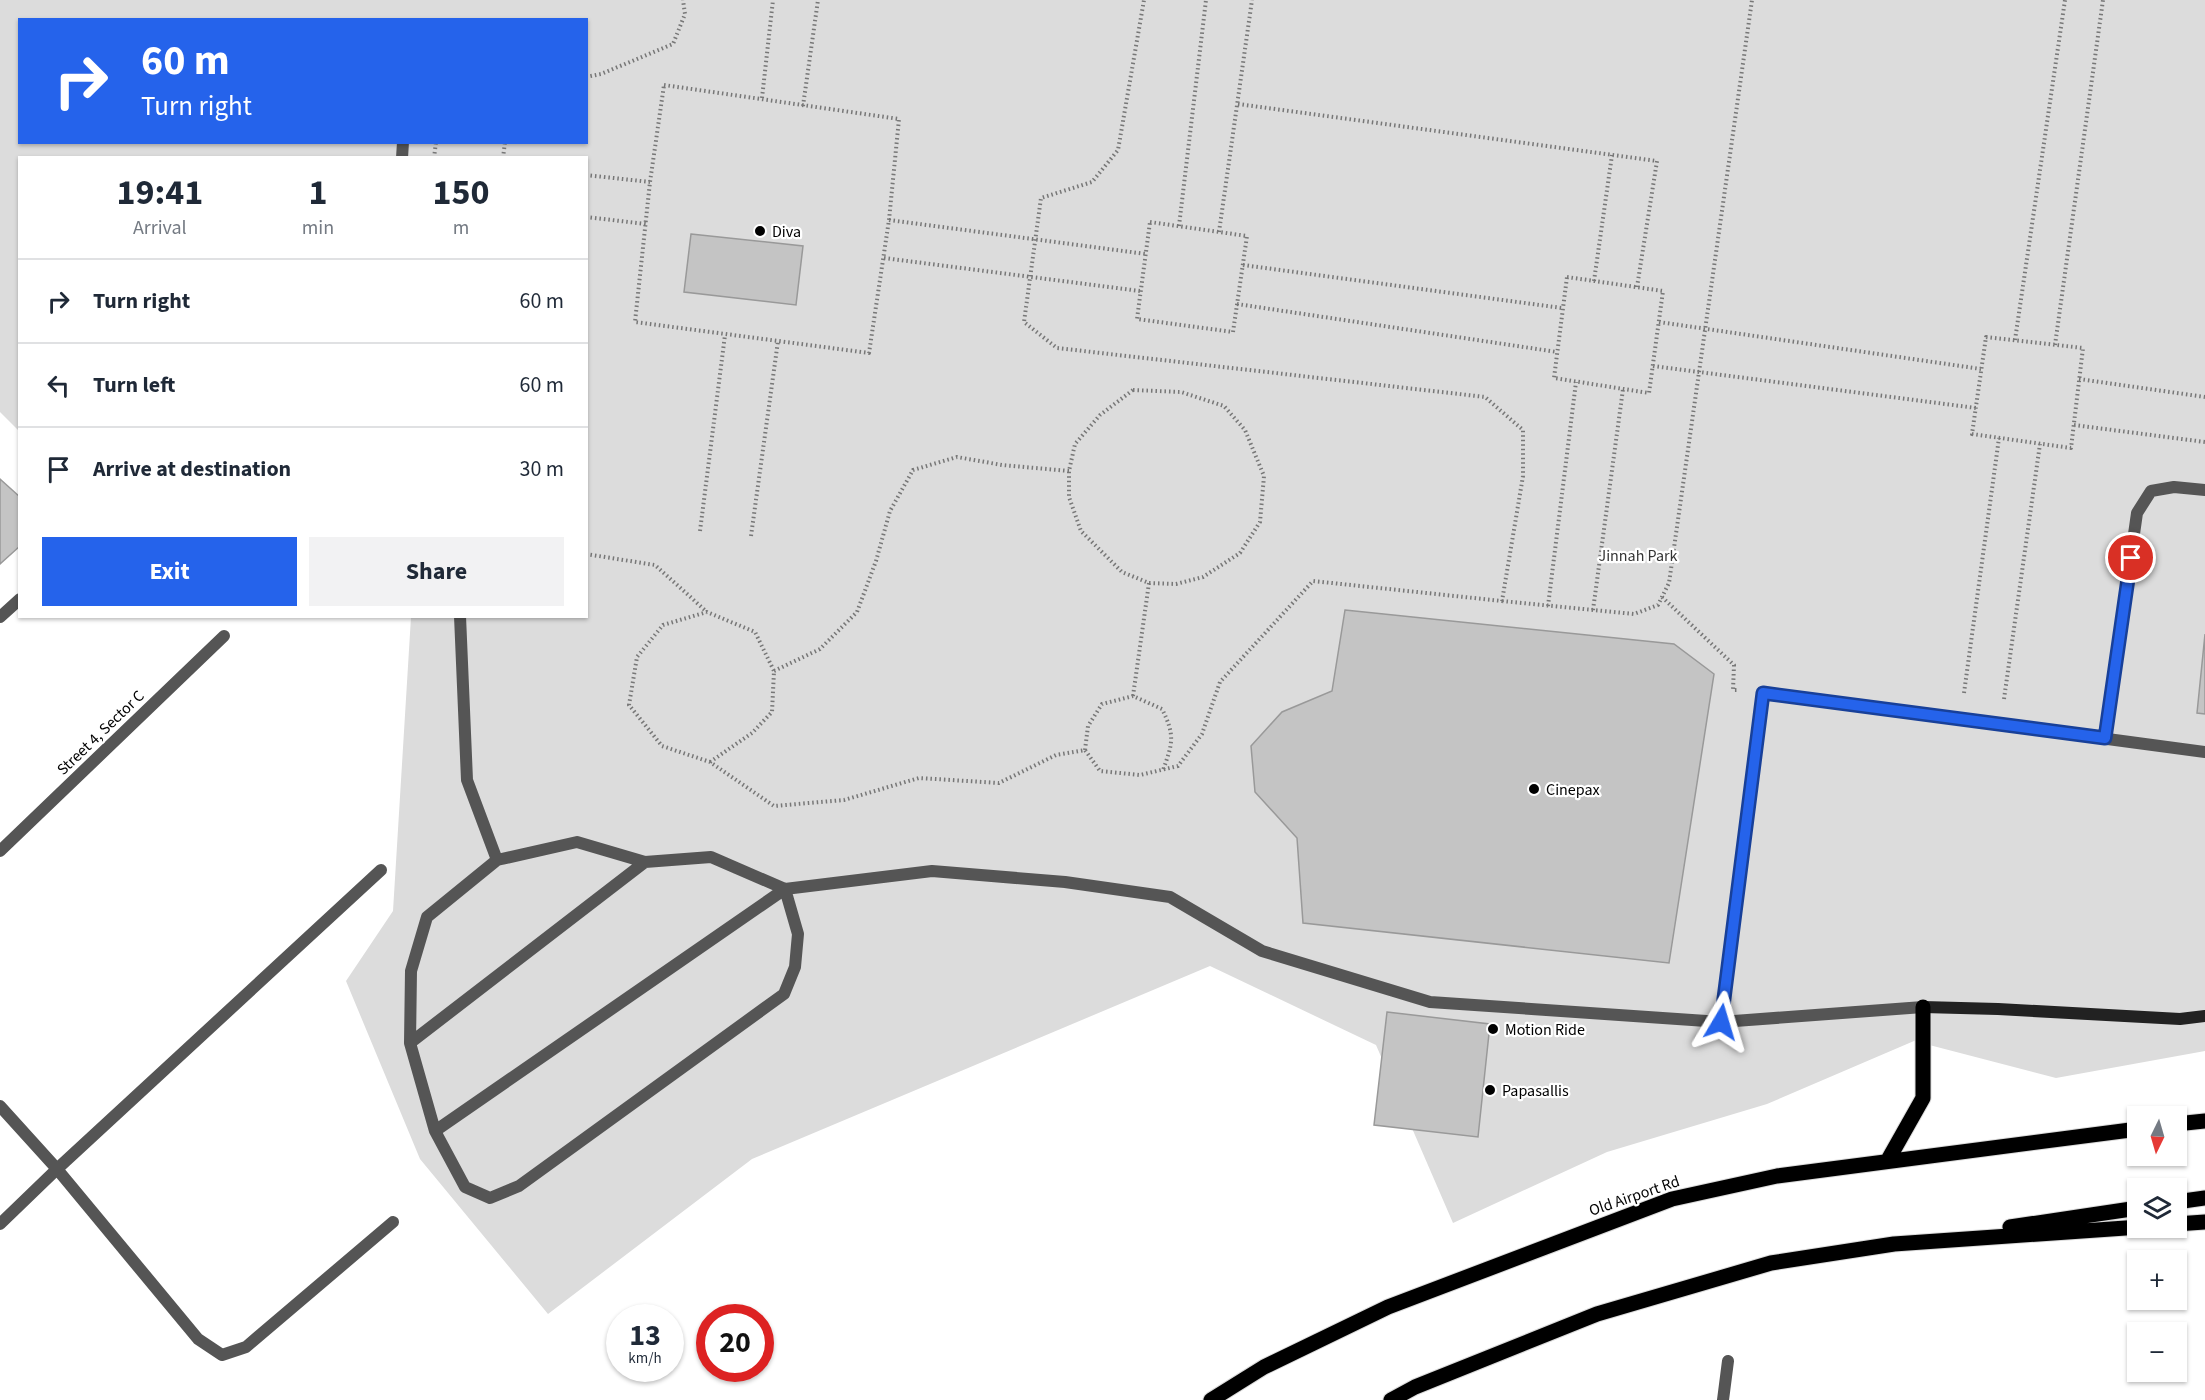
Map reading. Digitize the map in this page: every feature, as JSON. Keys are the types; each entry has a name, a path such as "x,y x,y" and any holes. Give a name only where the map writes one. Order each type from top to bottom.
{"main road":[{"path":"1888,1161 1923,1098 1923,1007 2180,1019 2205,1016"},
{"path":"2187,1121 2205,1116"},
{"path":"2187,1123 2205,1121"},
{"name":"Old Airport Rd","path":"1211,1400 1264,1367 1388,1307 1672,1199 1778,1176 2127,1130"},
{"path":"2187,1200 2205,1198"},
{"path":"1391,1400 1415,1387 1597,1314 1771,1263 2127,1210"},
{"path":"2187,1223 2205,1222"},
{"path":"1894,1244 2127,1228"}],"street":[{"path":"2105,738 2137,513 2151,492 2174,487 2205,490"},
{"path":"0,617 18,601"},
{"path":"460,618 467,780 497,860"},
{"name":"Street 4, Sector C","path":"0,851 224,636"},
{"path":"1721,1022 1763,693 2205,753"},
{"path":"577,842 645,862 711,857 786,889 798,934 795,967 784,994 519,1186 490,1198 465,1187 435,1131 410,1043 411,971 427,917 497,860 577,842"},
{"path":"410,1043 645,862"},
{"path":"0,1224 381,870"},
{"path":"435,1131 786,889 932,871 1065,882 1170,897 1262,951 1430,1002 1721,1022 1923,1007"},
{"path":"0,1106 57,1169 198,1339 222,1355 246,1347 393,1222"},
{"path":"1723,1400 1728,1361"}],"path":[{"path":"588,77 601,74 673,44 685,14 683,0"},
{"path":"762,98 773,0"},
{"path":"803,106 818,0"},
{"path":"1144,0 1118,150 1092,182 1041,198 1024,322 1057,348 1485,397 1523,430 1523,476 1502,601"},
{"path":"1179,226 1206,0"},
{"path":"1218,232 1252,0"},
{"path":"1163,770 1170,751 1172,729 1162,709 1133,696 1102,704 1088,726 1085,750 1100,771 1140,775 1163,770 1178,766 1202,734 1220,682 1313,581 1634,614 1658,605 1669,583 1752,0"},
{"path":"2014,340 2065,0"},
{"path":"2055,345 2103,0"},
{"path":"664,85 762,98 899,119 889,220 869,353 635,322 650,182 664,85"},
{"path":"1238,104 1657,161 1637,287"},
{"path":"1594,281 1612,155"},
{"path":"588,175 650,182"},
{"path":"588,217 646,224"},
{"path":"889,220 1146,254"},
{"path":"1150,222 1218,232 1247,236 1233,332 1137,319 1150,222"},
{"path":"884,258 1140,291"},
{"path":"1243,265 1562,308"},
{"path":"1567,277 1594,281 1664,291 1649,393 1554,378 1567,277"},
{"path":"1236,304 1557,352"},
{"path":"1659,322 1981,369"},
{"path":"700,531 725,334"},
{"path":"1986,337 2055,345 2083,348 2071,448 1972,434 1986,337"},
{"path":"751,536 778,341"},
{"path":"1653,366 1976,408"},
{"path":"2079,379 2205,397"},
{"path":"1548,606 1576,382"},
{"path":"1593,610 1623,389"},
{"path":"1133,390 1181,392 1224,406 1245,430 1264,476 1260,522 1240,553 1203,577 1176,584 1149,583 1122,572 1081,531 1069,497 1068,471 1075,444 1100,415 1133,390"},
{"path":"2074,425 2205,442"},
{"path":"1964,693 1999,438"},
{"path":"2004,700 2040,444"},
{"path":"774,671 820,649 857,612 876,561 890,511 913,470 957,457 1002,465 1068,471"},
{"path":"588,554 655,565 707,612 755,632 774,671 772,711 752,733 710,762"},
{"path":"1133,696 1149,583"},
{"path":"1662,597 1734,665 1733,690 1763,693"},
{"path":"707,612 663,626 637,657 629,705 662,746 710,762 774,806 844,800 919,778 999,783 1056,755 1085,750"}],"green space":[{"name":"Jinnah Park","path":"0,0 2205,0 2205,1051 2056,1078 1914,1041 1767,1104 1607,1152 1453,1223 1376,1045 1210,966 752,1159 548,1314 420,1159 346,981 393,911 411,618 588,618 588,156 18,156 18,430 0,412"}],"building":[{"path":"691,234 803,246 796,305 684,292"},
{"path":"0,479 18,495 18,548 0,564"},
{"path":"1345,610 1674,644 1714,674 1669,963 1303,923 1297,838 1255,792 1251,746 1282,712 1332,691"},
{"path":"2205,634 2205,714 2197,713"},
{"path":"1387,1012 1490,1024 1478,1137 1374,1125"}],"place":[{"name":"Diva","path":"760,231"},
{"name":"Cinepax","path":"1534,789"},
{"name":"Motion Ride","path":"1493,1029"},
{"name":"Papasallis","path":"1490,1090"}],"route":[{"path":"1721,1022 1763,693 2105,738 2131,558"}]}
